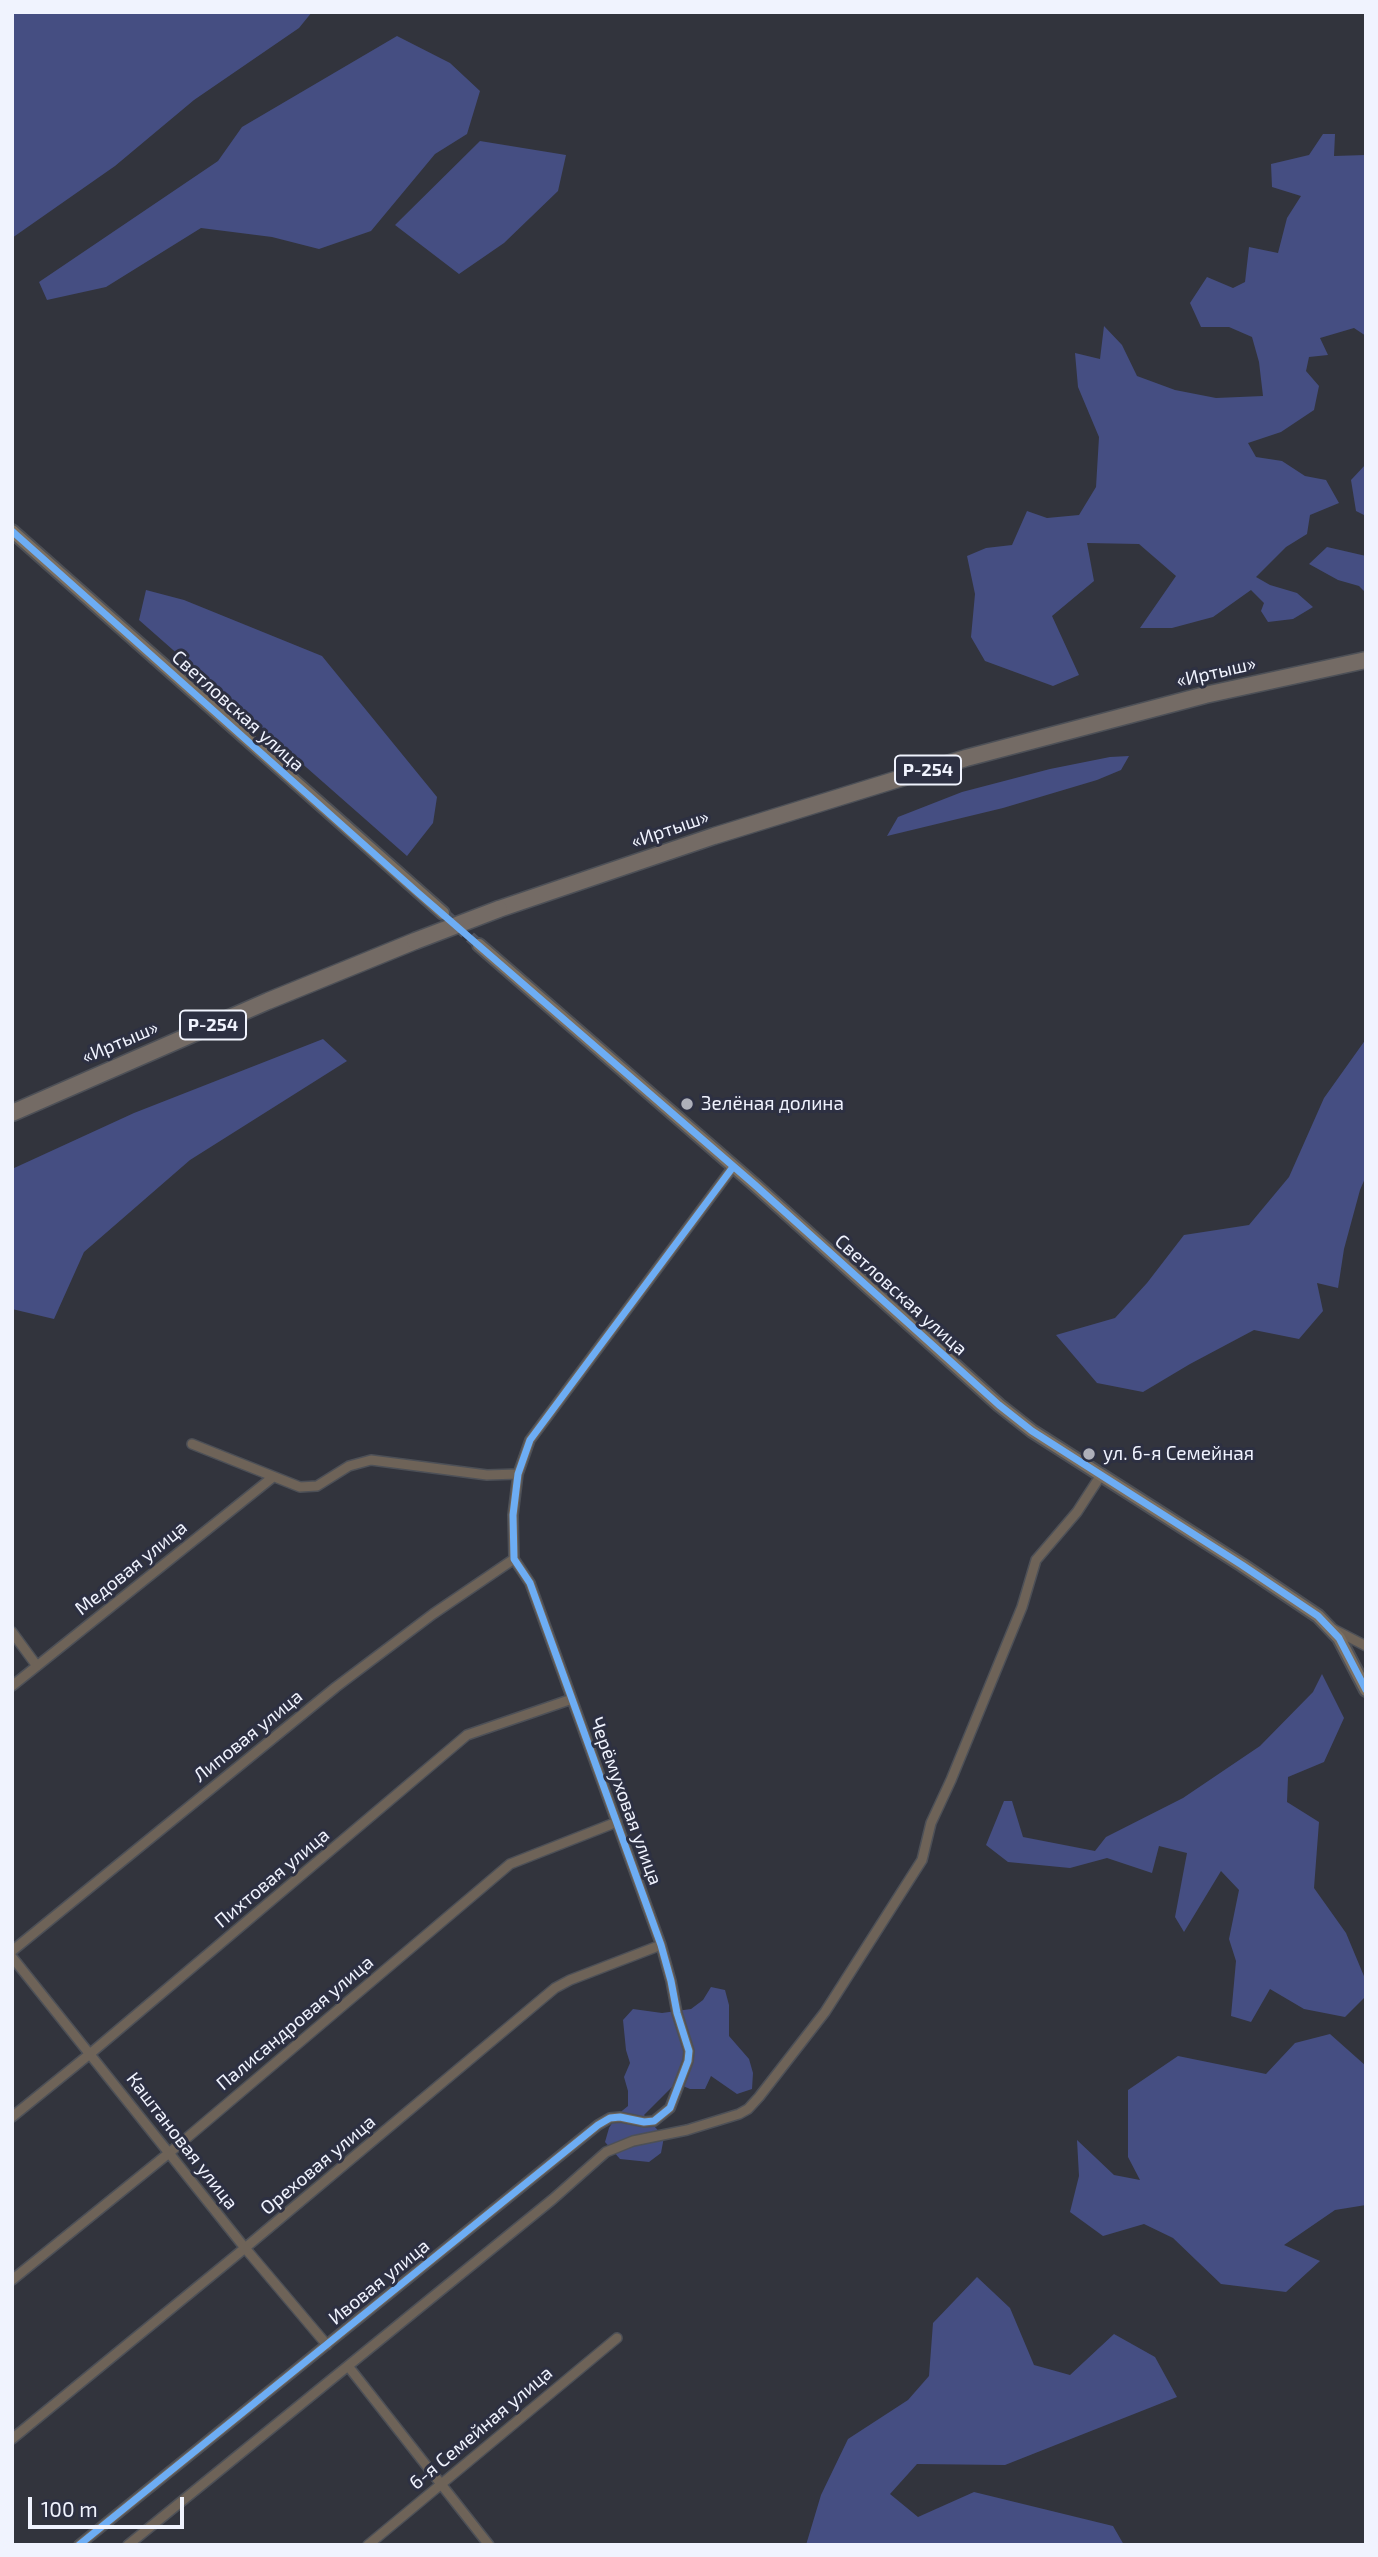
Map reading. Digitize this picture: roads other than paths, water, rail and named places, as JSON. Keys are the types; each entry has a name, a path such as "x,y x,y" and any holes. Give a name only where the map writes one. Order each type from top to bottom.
{"highway":[{"name":"«Иртыш»","path":"12,1113 268,1001 415,941 499,909 714,836 966,758 1205,695 1366,660"}],"street":[{"name":"Светловская улица","path":"12,531 443,913"},
{"name":"Светловская улица","path":"479,945 999,1405 1032,1431 1303,1604 1331,1629 1366,1690"},
{"path":"514,1559 513,1515 517,1474 530,1440 733,1167"},
{"path":"192,1444 300,1487 317,1486 349,1466 371,1460 487,1475 517,1474"},
{"path":"128,2545 553,2199 606,2152 633,2141 707,2124 748,2109 825,2012 922,1860 931,1823 1021,1607 1035,1560 1077,1511 1101,1475"},
{"name":"Медовая улица","path":"12,1686 273,1477"},
{"name":"Черёмуховая улица","path":"514,1559 530,1583 661,1945 677,2013 687,2042 688,2061"},
{"name":"Липовая улица","path":"12,1951 336,1687 433,1614 514,1559"},
{"path":"1331,1629 1366,1646"},
{"path":"12,1632 37,1666"},
{"name":"Пихтовая улица","path":"12,2117 467,1735 572,1699"},
{"name":"Палисандровая улица","path":"12,2280 169,2153 510,1864 617,1822"},
{"name":"Ореховая улица","path":"12,2438 246,2248 555,1988 661,1945"},
{"name":"Каштановая улица","path":"12,1957 327,2345"},
{"name":"Ивовая улица","path":"79,2545 598,2125 610,2118 620,2117 644,2122 654,2121 664,2115 670,2108 688,2061"},
{"name":"6-я Семейная улица","path":"368,2545 617,2338"},
{"path":"348,2367 489,2545"}],"tunnel":[{"path":"443,913 479,945"}],"place":[{"name":"Зелёная долина","path":"687,1104"},
{"name":"ул. 6-я Семейная","path":"1089,1454"}]}
